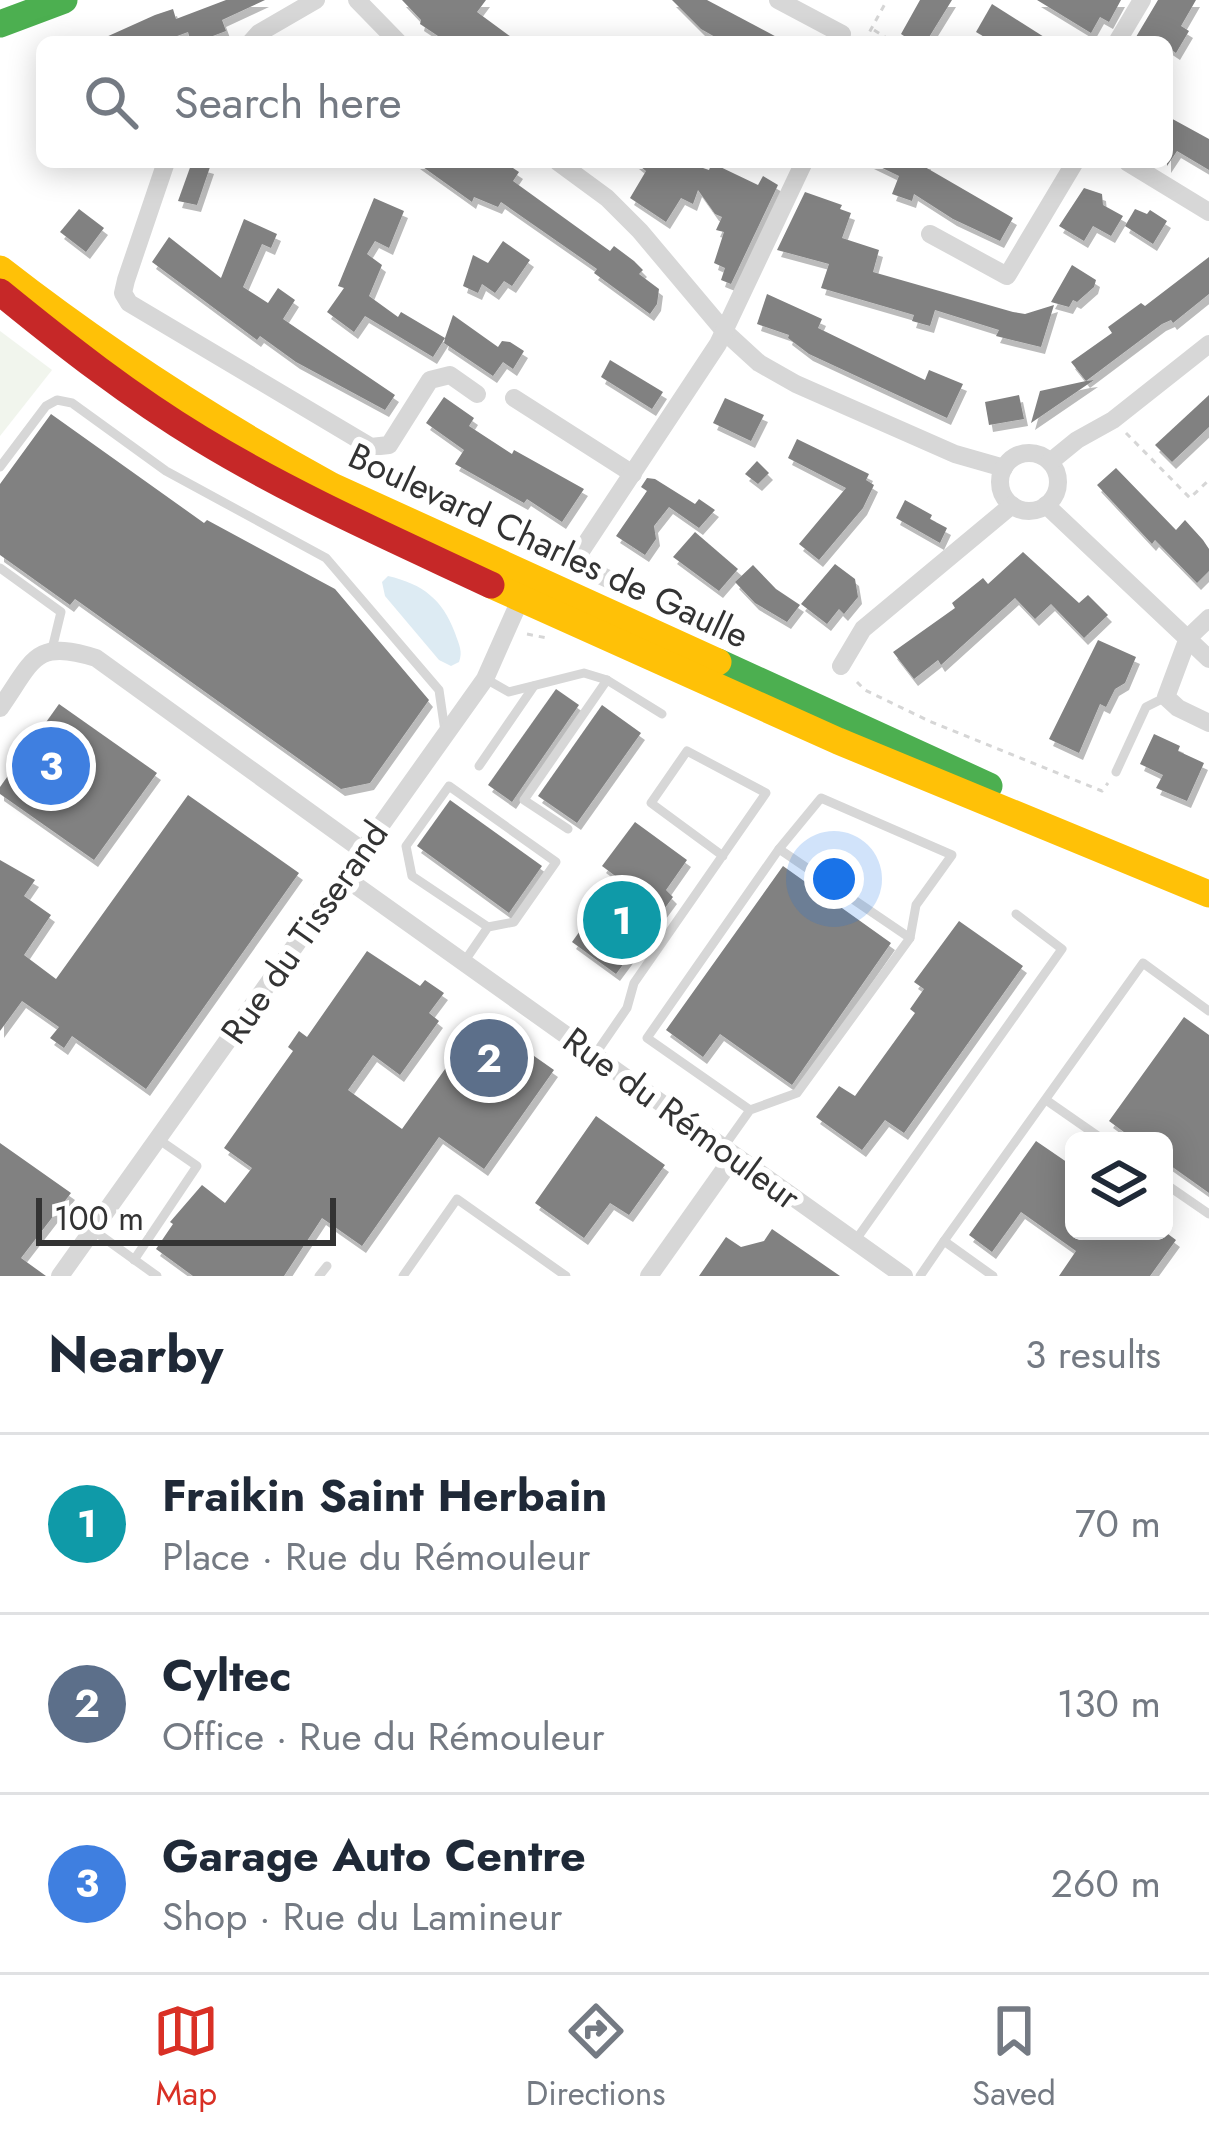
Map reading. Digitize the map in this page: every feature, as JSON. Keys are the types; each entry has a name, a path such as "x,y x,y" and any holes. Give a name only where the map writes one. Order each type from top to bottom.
{"street":[{"path":"0,24 64,0"},
{"path":"256,36 316,0"},
{"path":"357,0 392,36"},
{"path":"778,0 842,34"},
{"path":"1121,36 1142,0"},
{"path":"164,168 126,280 123,293 129,303 371,447 389,445 430,380 450,375 477,394"},
{"path":"566,168 607,198 640,231 725,332 759,363 796,385 955,454 1004,468"},
{"path":"640,594 587,569 579,554 725,332 801,168"},
{"path":"930,234 1007,276 1071,168"},
{"path":"1137,168 1209,212"},
{"name":"Boulevard Charles de Gaulle","path":"0,269 125,365 240,437 525,589"},
{"name":"Boulevard Charles de Gaulle","path":"0,292 112,380 244,465 525,589 910,748 1093,842 1209,894"},
{"path":"1049,462 1113,420 1209,344"},
{"path":"514,398 632,474"},
{"path":"1029,453 1049,462 1058,482 1046,505 1029,511 1012,505 1002,493 1004,468 1018,455 1029,453"},
{"path":"841,666 863,628 1012,505"},
{"path":"1046,505 1209,659"},
{"name":"Rue du Tisserand","path":"60,1276 485,679 525,589"},
{"path":"1209,618 1188,638 1166,697 1209,723"},
{"path":"0,708 36,657 52,649 66,649 96,658 362,850"},
{"name":"Rue du Rémouleur","path":"344,877 904,1276"},
{"path":"649,1276 728,1152"}],"lane":[{"path":"0,466 46,406 57,400 72,403 166,471 326,558 439,689 446,734"},
{"path":"0,568 61,612 52,649"},
{"path":"485,679 509,692 584,673 607,680 662,714"},
{"path":"568,830 524,800 607,680"},
{"path":"479,766 533,686"},
{"path":"1116,772 1146,707 1166,697"},
{"path":"594,1056 627,1008 634,983 723,856 766,793 687,751 651,803 723,856"},
{"path":"464,962 488,927 514,922 556,862 449,786 406,846 412,876 488,927"},
{"path":"728,1152 750,1109 797,1093 910,938 916,905 952,855 821,798 779,849 647,1038 750,1109"},
{"path":"779,849 910,938"},
{"path":"855,1241 1062,949 1016,914"},
{"path":"920,1276 1143,963 1209,1011"},
{"path":"1046,1100 1092,1132"},
{"path":"134,1260 197,1166 158,1138"},
{"path":"1173,1189 1209,1214"},
{"path":"403,1276 457,1199 566,1276"},
{"path":"93,1230 157,1276"},
{"path":"944,1241 993,1276"}],"path":[{"path":"868,36 887,0"},
{"path":"872,29 883,36"},
{"path":"1113,420 1190,498 1209,479"},
{"path":"841,666 865,690 929,721 1102,790 1116,772"}],"shaded area":[{"path":"0,331 52,370 0,436"},
{"path":"388,576 412,584 438,603 455,633 459,662 451,666 439,660 385,596 382,582"}],"building":[{"path":"226,0 265,0 222,20 226,31 213,36 189,36 188,32 108,36 173,9 176,19"},
{"path":"402,0 486,0 477,12 510,36 438,36"},
{"path":"672,0 707,0 775,36 713,36"},
{"path":"920,0 952,0 930,36 901,34"},
{"path":"1037,0 1121,0 1109,22 1100,17 1091,33"},
{"path":"1158,0 1196,0 1181,26 1189,31 1176,53 1173,36 1137,36"},
{"path":"992,4 1043,36 983,36 976,32"},
{"path":"1173,119 1209,139 1209,170 1177,151 1173,157"},
{"path":"190,168 210,168 197,205 178,201"},
{"path":"424,168 513,168 519,172 513,181 610,251 614,246 634,261 643,270 639,274 659,289 657,304 650,314 594,273 597,269 501,202 498,207 474,197 472,202"},
{"path":"642,168 722,168 758,185 763,176 778,185 731,284 721,280 725,268 714,263 724,232 716,230 722,217 698,190 693,204 681,198 666,222 630,198 646,171"},
{"path":"882,168 927,168 1013,218 1000,241 914,194 912,201 892,194 899,176"},
{"path":"1084,188 1102,194 1103,205 1123,216 1111,236 1093,226 1084,241 1059,226"},
{"path":"805,192 851,213 842,238 879,250 873,272 1013,312 1025,314 1054,305 1041,347 996,336 999,330 935,310 930,326 912,321 914,315 821,288 829,264 777,250"},
{"path":"374,198 404,211 389,248 375,241 367,254 382,265 369,296 398,317 401,312 445,338 433,357 365,316 354,332 327,312 344,288 338,286"},
{"path":"79,209 104,228 86,252 60,232"},
{"path":"1135,209 1147,214 1150,210 1167,221 1153,244 1125,226"},
{"path":"244,219 277,234 271,248 262,244 243,287 268,303 278,288 295,300 283,319 395,395 385,410 296,362 260,336 257,340 152,262 169,237 221,278"},
{"path":"503,241 530,260 512,286 504,281 495,293 482,284 478,293 463,286 473,255 488,263"},
{"path":"1209,257 1209,294 1086,381 1071,362 1112,333 1108,327 1141,303 1145,306"},
{"path":"1072,265 1096,280 1094,287 1069,307 1051,302"},
{"path":"767,294 822,319 818,328 925,380 929,370 963,384 947,418 809,354 789,335 757,324"},
{"path":"453,315 498,347 502,341 510,342 524,351 513,369 503,362 493,376 444,343"},
{"path":"610,360 663,392 652,409 601,377"},
{"path":"1094,380 1031,423 1040,391"},
{"path":"1019,395 1024,419 989,425 985,402"},
{"path":"1209,395 1209,427 1172,462 1155,445"},
{"path":"444,397 474,418 469,426 512,454 514,450 584,489 562,522 455,464 464,450 426,423"},
{"path":"725,398 764,415 751,441 713,423"},
{"path":"51,414 204,523 207,520 335,589 429,700 370,783 341,789 75,599 70,605 0,555 0,484"},
{"path":"797,439 869,474 866,480 874,485 863,508 819,560 799,544 846,488 788,458"},
{"path":"757,461 769,473 758,484 745,474"},
{"path":"1116,468 1176,530 1185,520 1203,540 1209,549 1209,571 1197,583 1155,540 1152,544 1097,485"},
{"path":"647,478 715,510 699,528 669,507 654,526 656,539 645,555 616,536 647,491 641,487"},
{"path":"905,500 947,528 940,543 896,518"},
{"path":"695,532 738,569 719,591 673,557"},
{"path":"1023,552 1079,603 1088,595 1108,615 1084,638 1051,604 1035,619 1015,598 941,665 938,660 914,679 893,652 955,608 952,603 983,578 988,584"},
{"path":"835,564 855,579 858,597 844,614 839,609 827,624 801,604"},
{"path":"753,565 800,605 787,622 755,603 735,582"},
{"path":"1098,640 1136,657 1125,683 1115,689 1106,707 1100,704 1079,753 1049,739"},
{"path":"556,689 579,705 512,802 488,785"},
{"path":"59,704 157,773 94,860 0,794 0,787"},
{"path":"602,705 641,733 577,823 538,796"},
{"path":"1154,734 1204,763 1187,801 1156,788 1163,775 1140,764"},
{"path":"188,795 299,873 146,1089 72,1036 64,1048 50,1038 59,1027 22,1001 0,1031 0,860 35,880 24,896 51,915 24,955 56,979"},
{"path":"450,800 542,866 509,913 417,846"},
{"path":"635,822 687,860 666,890 673,897 616,974 572,942 618,878 602,866"},
{"path":"783,866 891,943 792,1085 720,1034 703,1057 666,1030"},
{"path":"959,921 1023,966 904,1133 885,1120 862,1150 816,1117 839,1086 855,1096 915,1013 910,1009 924,989 914,982"},
{"path":"367,951 420,986 425,980 444,993 429,1013 439,1021 400,1075 373,1055 348,1090 402,1129 481,1019 554,1070 484,1169 439,1137 362,1246 322,1218 284,1276 193,1276 156,1249 170,1222 202,1185 225,1203 252,1168 224,1148 293,1051 288,1047 299,1031 307,1037"},
{"path":"1184,1017 1209,1035 1209,1193 1173,1167 1173,1132 1124,1132 1109,1121"},
{"path":"596,1116 665,1165 629,1215 610,1203 584,1238 535,1203"},
{"path":"1036,1141 1065,1161 1065,1240 1176,1240 1150,1276 1059,1276 1076,1251 1021,1212 992,1252 969,1235"},
{"path":"0,1143 71,1193 21,1258 46,1276 0,1276"},
{"path":"772,1229 840,1276 699,1276 726,1237 741,1247 764,1241"}],"traffic: fast":[{"path":"0,24 64,0"},
{"path":"718,662 989,786"}],"traffic: slow":[{"path":"0,269 162,384 332,486 718,662"},
{"path":"491,585 838,741 1209,894"}],"traffic: jam":[{"path":"0,292 98,369 201,439 307,498 491,585"}],"place":[{"name":"Garage Auto Centre","path":"51,766"},
{"name":"Fraikin Saint Herbain","path":"622,920"},
{"name":"Cyltec","path":"489,1058"}]}
